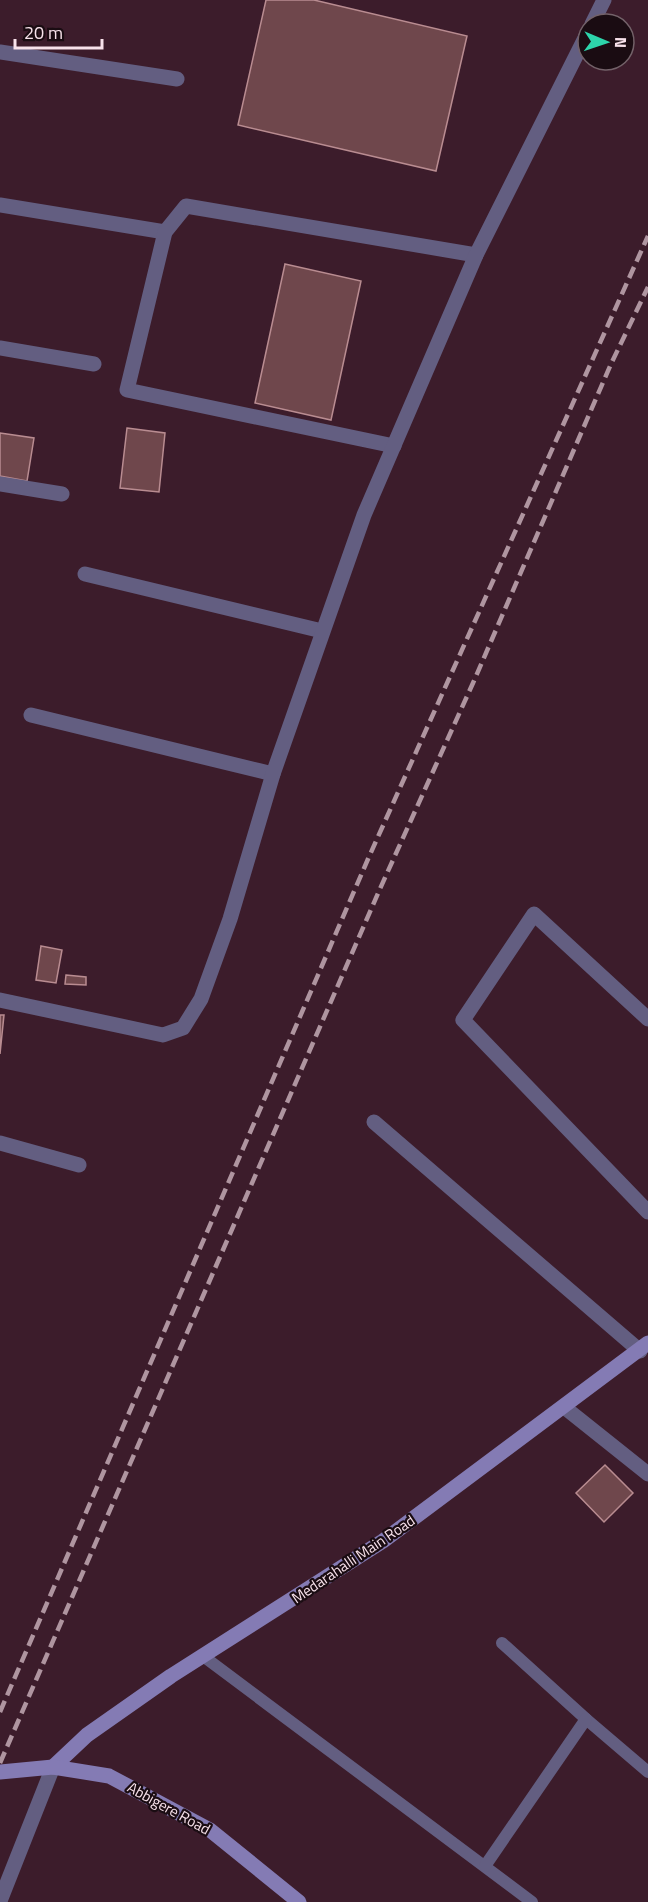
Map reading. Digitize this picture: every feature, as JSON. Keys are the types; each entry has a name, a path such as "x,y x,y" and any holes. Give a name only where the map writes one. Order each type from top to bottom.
{"street":[{"path":"0,52 177,79"},
{"path":"0,1000 163,1035 183,1028 201,999 230,919 273,774 364,515 476,255 576,56"},
{"path":"0,205 165,232"},
{"path":"394,446 127,390 165,232 186,206 476,255"},
{"path":"0,348 94,364"},
{"path":"0,484 62,494"},
{"path":"85,574 322,631"},
{"path":"31,715 273,774"},
{"path":"648,1019 534,914 463,1020 648,1212"},
{"path":"374,1122 645,1346"},
{"path":"0,1143 79,1164"},
{"name":"Medarahalli Main Road","path":"53,1767 87,1735 203,1656 383,1541 645,1346"},
{"path":"564,1407 648,1474"},
{"path":"0,1902 53,1767"},
{"name":"Abbigere Road","path":"0,1772 53,1767 109,1776 210,1830 299,1902"}],"lane":[{"path":"502,1642 648,1772"},
{"path":"203,1656 532,1902"},
{"path":"485,1866 586,1719"}],"building":[{"path":"266,0 314,0 467,36 436,171 238,125"},
{"path":"285,264 361,281 331,420 255,403"},
{"path":"127,428 165,433 159,492 120,488"},
{"path":"0,433 34,438 27,481 0,476"},
{"path":"41,946 62,950 56,983 36,980"},
{"path":"66,975 86,977 86,985 65,984"},
{"path":"0,1015 4,1015 0,1054"},
{"path":"605,1465 633,1493 604,1522 576,1493"}],"railway":[{"path":"0,1712 368,859 648,236"},
{"path":"0,1763 379,891 473,683 611,364 648,287"}]}
